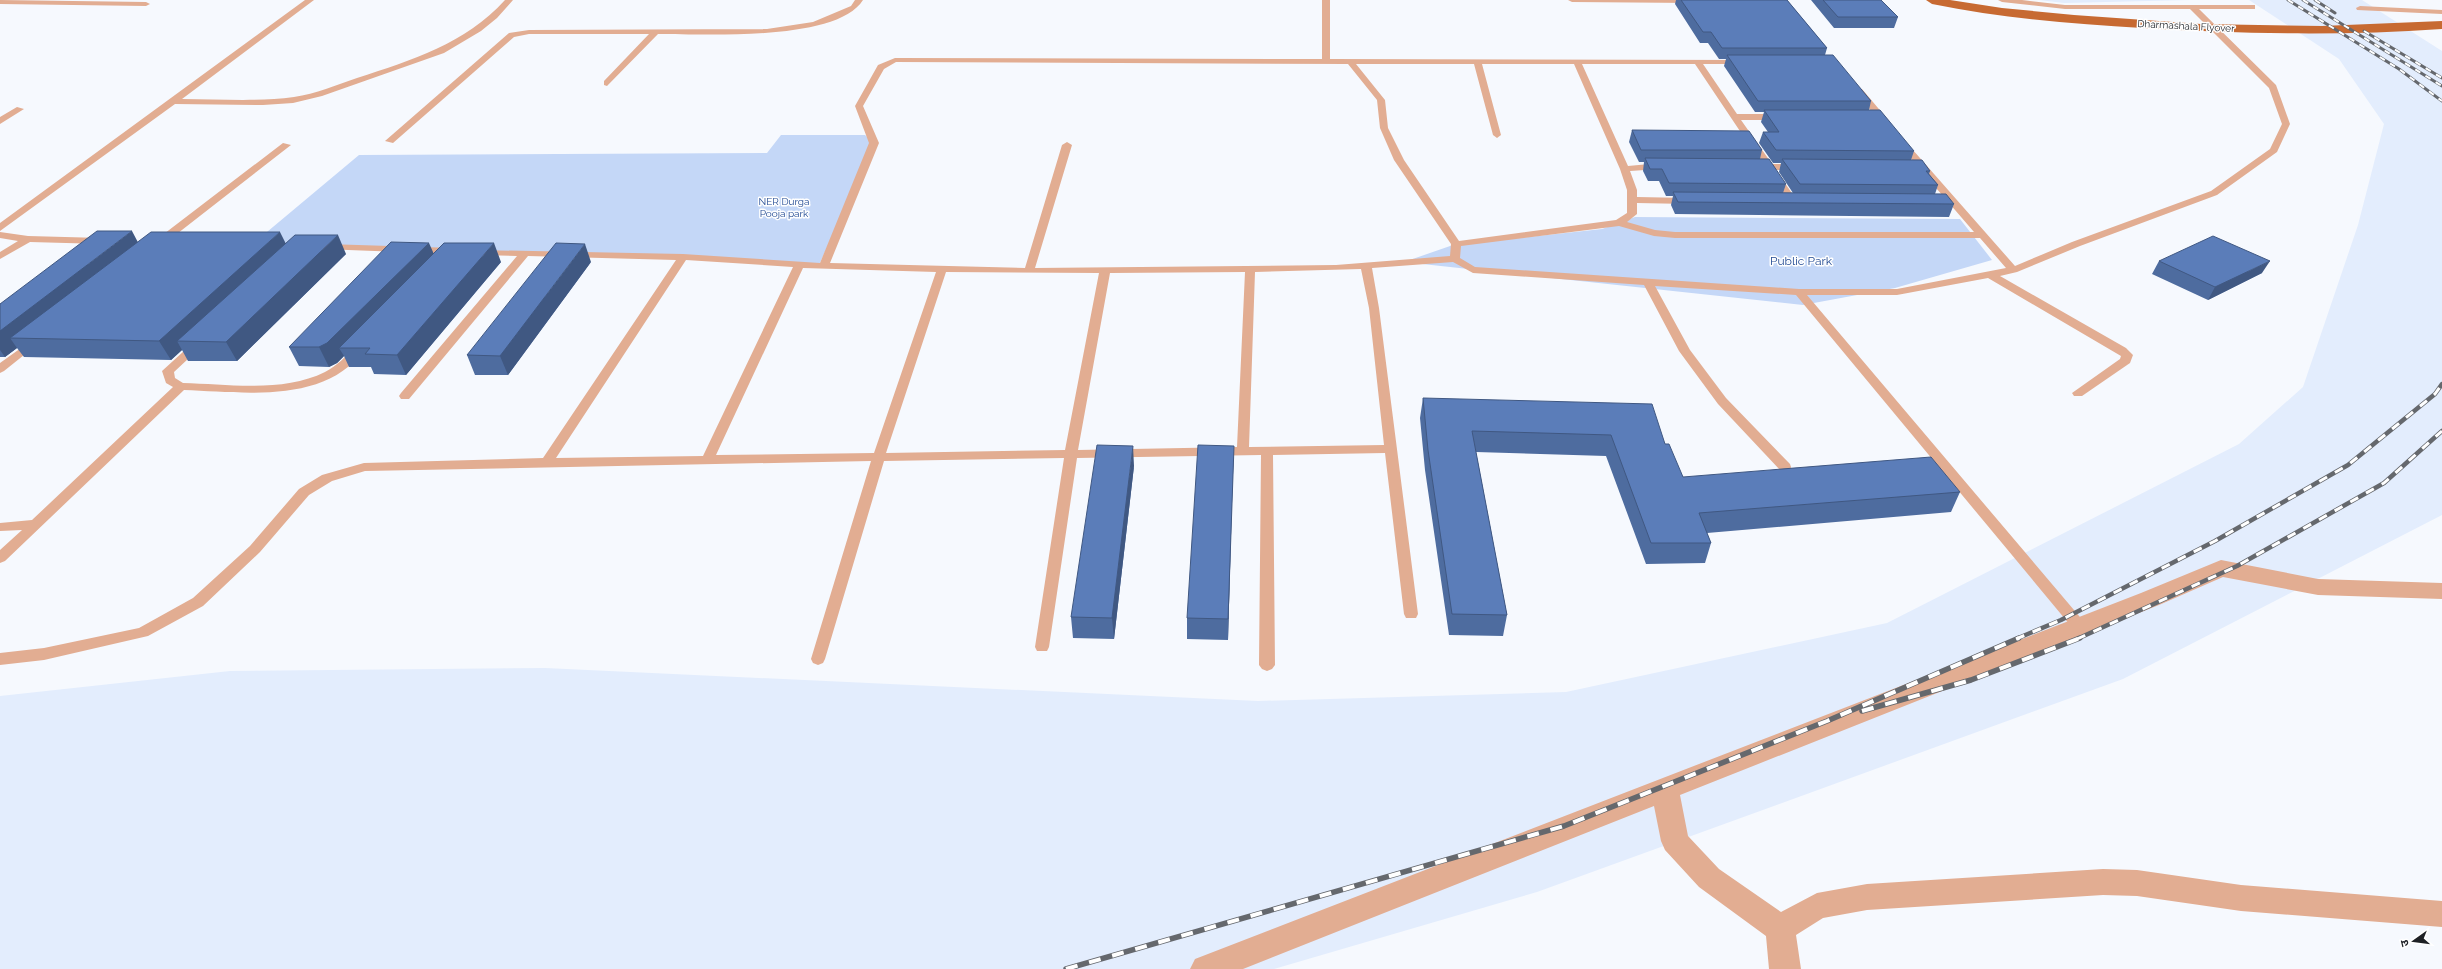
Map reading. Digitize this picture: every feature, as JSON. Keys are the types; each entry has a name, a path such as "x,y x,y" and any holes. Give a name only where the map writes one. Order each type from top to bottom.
{"main road":[{"name":"Dharmashala Flyover","path":"1932,0 1979,9 2038,16 2224,28 2348,30 2442,25"},
{"path":"2438,39 2433,28 2442,20"}],"street":[{"path":"1206,969 2080,627 2221,568 2318,587 2442,591"},
{"path":"1665,790 1675,841 1709,878 1748,908 1780,929 1785,969"},
{"path":"1780,929 1817,906 1867,897 2103,882 2164,886 2240,898 2442,914"}],"lane":[{"path":"0,228 310,0"},
{"path":"172,101 282,101 307,98 447,50 471,36 495,17 509,0"},
{"path":"390,141 512,35 529,32 767,30 814,24 854,8 859,0"},
{"path":"1326,0 1326,61"},
{"path":"1572,0 1699,2"},
{"path":"2002,0 2065,7 2252,7"},
{"path":"2,2 146,4"},
{"path":"0,11 18,2"},
{"path":"318,247 683,257 824,266 1029,271 1250,270 1366,266 1455,259 1473,270 1799,292 1897,292 2013,270 2076,244 2214,193 2274,150 2286,124 2273,87 2192,7"},
{"path":"2360,8 2442,12"},
{"path":"607,83 655,32"},
{"path":"824,266 874,143 859,106 885,63 895,60 1751,62"},
{"path":"1350,61 1381,100 1384,128 1399,160 1456,244 1455,259"},
{"path":"1477,62 1497,135"},
{"path":"1578,62 1625,169 1632,190 1632,214 1619,223"},
{"path":"1697,62 1768,167 1797,202 1778,202"},
{"path":"1850,81 2013,270"},
{"path":"0,121 20,109"},
{"path":"1735,117 1788,117"},
{"path":"1865,117 1880,117"},
{"path":"176,243 155,244 286,145"},
{"path":"1029,271 1067,145"},
{"path":"1625,169 1642,166 1673,166"},
{"path":"1745,167 1807,167"},
{"path":"1908,168 1924,168"},
{"path":"1632,200 1701,201"},
{"path":"1937,202 1953,202"},
{"path":"1456,244 1619,223 1654,233 1675,235 1982,235"},
{"path":"0,235 28,239 114,241"},
{"path":"0,256 28,239"},
{"path":"443,262 462,251"},
{"path":"405,396 525,253"},
{"path":"547,462 683,257"},
{"path":"708,460 800,264"},
{"path":"1366,266 1374,308 1411,614"},
{"path":"818,659 879,456 942,270"},
{"path":"1042,647 1071,454 1105,270"},
{"path":"1243,452 1250,270"},
{"path":"1991,275 2122,350 2127,355 2126,361 2078,393"},
{"path":"1648,282 1685,351 1722,401 1785,467"},
{"path":"1799,292 2080,627"},
{"path":"209,333 168,371 170,380 181,386 288,387 311,383 329,376 342,366 369,339"},
{"path":"0,369 43,335"},
{"path":"0,558 34,524 181,386"},
{"path":"0,659 44,654 143,632 164,621 198,602 255,549 304,492 327,478 364,467 879,456 1391,449"},
{"path":"1266,451 1267,665"},
{"path":"0,526 34,524"}],"shaded area":[{"path":"2039,0 2191,0 2064,3"},
{"path":"2249,0 2362,0 2442,51 2442,515 2123,679 1537,892 1274,969 0,969 0,696 230,671 545,668 1258,701 1566,692 1887,623 2239,444 2303,387 2358,225 2384,124 2339,59"}],"green space":[{"name":"NER Durga Pooja park","path":"781,135 865,135 874,143 819,265 255,242 359,155 767,153"},
{"name":"Public Park","path":"1635,217 1960,219 1992,260 1895,288 1803,305 1404,262 1453,245 1602,229"}],"building":[{"path":"1681,0 1787,0 1827,48 1722,48 1711,32 1703,32"},
{"path":"1823,0 1881,0 1898,17 1838,17"},
{"path":"1727,55 1833,55 1871,101 1758,101"},
{"path":"1764,110 1880,110 1914,151 1776,150 1763,132 1779,132"},
{"path":"1632,130 1749,131 1762,150 1641,150"},
{"path":"1645,158 1769,159 1786,184 1669,183 1662,169 1650,169"},
{"path":"1782,159 1922,160 1930,171 1926,171 1938,185 1800,184"},
{"path":"1673,192 1946,194 1954,204 1678,202"},
{"path":"97,231 132,231 0,331 0,304"},
{"path":"151,232 280,232 159,341 10,338"},
{"path":"295,235 338,235 226,342 177,341"},
{"path":"2213,236 2270,261 2215,287 2159,261"},
{"path":"391,242 429,243 327,343 319,347 289,347"},
{"path":"444,243 494,243 397,355 365,354 370,348 339,348"},
{"path":"556,243 585,244 500,356 467,355"},
{"path":"1423,398 1652,404 1665,444 1669,444 1683,477 1931,457 1960,492 1699,513 1711,543 1651,543 1611,435 1472,431 1507,615 1452,614 1428,450"},
{"path":"1097,445 1133,446 1112,618 1071,617"},
{"path":"1198,445 1234,446 1228,619 1187,618"}],"railway":[{"path":"2288,0 2399,69 2442,101"},
{"path":"2303,0 2442,86"},
{"path":"2315,0 2335,13"},
{"path":"2364,31 2442,78"},
{"path":"2016,639 2061,620 2215,541 2348,465 2435,394 2442,384"},
{"path":"2077,639 2237,566 2384,483 2442,431"},
{"path":"1066,969 1564,826 1827,721 2019,638"},
{"path":"1862,711 1971,680 2080,638"}]}
